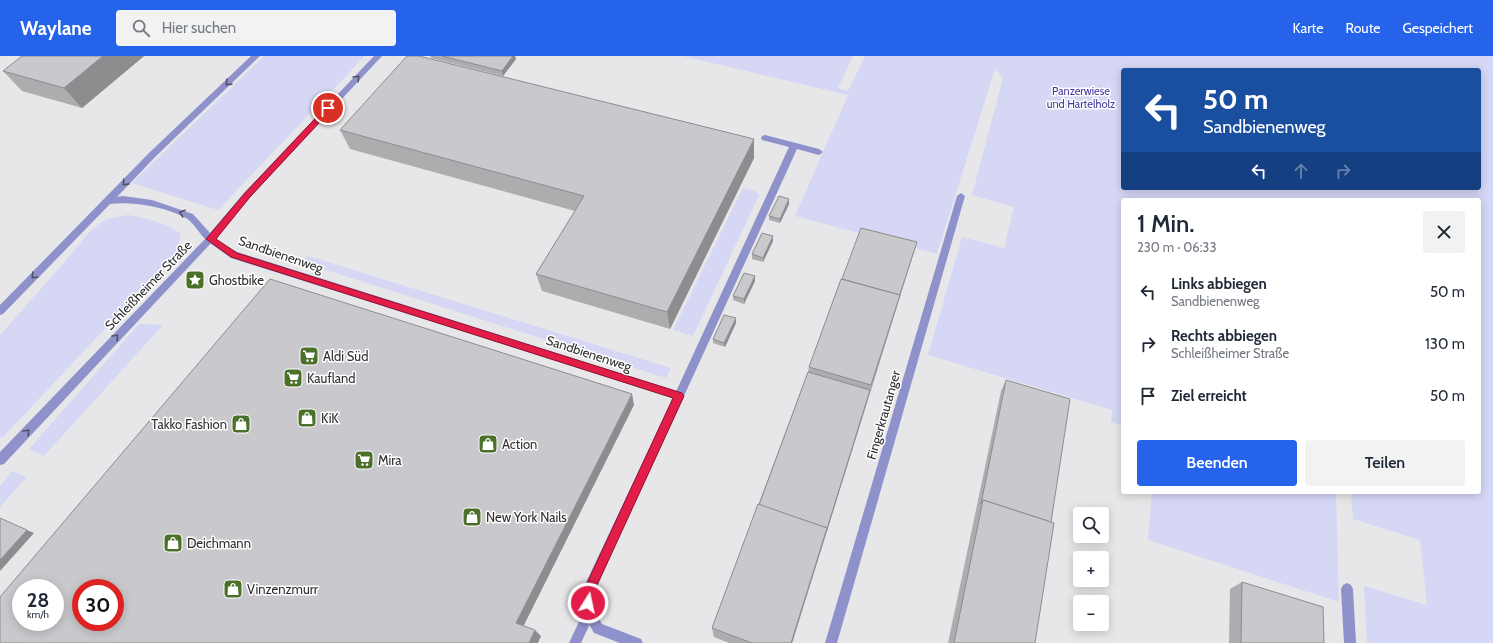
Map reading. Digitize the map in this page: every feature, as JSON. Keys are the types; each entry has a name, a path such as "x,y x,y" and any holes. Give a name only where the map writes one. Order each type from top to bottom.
{"street":[{"path":"0,311 152,155 256,56"},
{"name":"Schleißheimer Straße","path":"0,460 210,239 247,195 378,56"},
{"path":"765,138 818,152"},
{"path":"637,643 598,629 589,613 587,594 794,146"},
{"name":"Fingerkrautanger","path":"831,643 961,196"},
{"name":"Sandbienenweg","path":"107,201 123,199 152,203 190,216 210,239 234,255 679,396"},
{"path":"1347,589 1350,643"},
{"path":"575,643 589,613"}],"green space":[{"path":"264,56 365,56 218,210 132,183"},
{"name":"Panzerwiese und Hartelholz","path":"683,56 853,56 838,88 848,91 865,56 1493,56 1493,643 1367,643 1364,586 1427,605 1420,540 1353,519 1351,494 1481,494 1481,198 1121,198 1121,425 1111,422 1112,410 928,355 962,237 1004,248 1014,207 972,195 1003,78 995,69 937,254 795,216 848,95"},
{"path":"743,188 755,191 759,195 693,336 673,330"},
{"path":"128,215 156,222 181,234 178,251 2,438 0,437 0,335 64,263 90,231 100,223 111,218"},
{"path":"308,256 671,368 666,378 301,262"},
{"path":"139,324 163,325 44,456 29,449"},
{"path":"12,471 27,477 0,507 0,486"},
{"path":"1152,494 1336,494 1339,602 1148,540"}],"building":[{"path":"22,56 103,56 64,88 3,71"},
{"path":"407,56 419,56 754,139 667,312 536,274 584,196 340,130"},
{"path":"442,56 513,56 502,71"},
{"path":"779,196 789,199 780,219 769,216"},
{"path":"861,228 917,242 900,295 842,279"},
{"path":"762,233 773,236 763,258 752,254"},
{"path":"744,273 755,276 744,299 733,296"},
{"name":"Mira","path":"270,279 632,394 516,623 535,630 529,643 0,643 0,597 12,583 12,631 64,631 64,579 15,579"},
{"path":"841,279 900,295 871,385 809,367"},
{"path":"724,315 736,318 724,343 713,339"},
{"path":"808,372 870,390 826,532 827,528 759,505"},
{"path":"1006,380 1070,399 1051,522 983,500 981,504"},
{"path":"983,500 1054,523 1035,643 954,643"},
{"path":"758,504 827,528 791,643 752,643 712,628"},
{"path":"0,518 27,530 0,560"},
{"path":"1242,582 1323,607 1324,643 1241,643"}],"place":[{"name":"Ghostbike","path":"195,280"},
{"name":"Aldi Süd","path":"309,356"},
{"name":"Kaufland","path":"293,378"},
{"name":"KiK","path":"307,418"},
{"name":"Takko Fashion","path":"241,424"},
{"name":"Action","path":"488,444"},
{"name":"Mira","path":"364,460"},
{"name":"New York Nails","path":"472,517"},
{"name":"Deichmann","path":"173,543"},
{"name":"Vinzenzmurr","path":"233,589"}],"route":[{"path":"328,108 247,195 210,239 234,255 679,396 587,594 588,603"}]}
